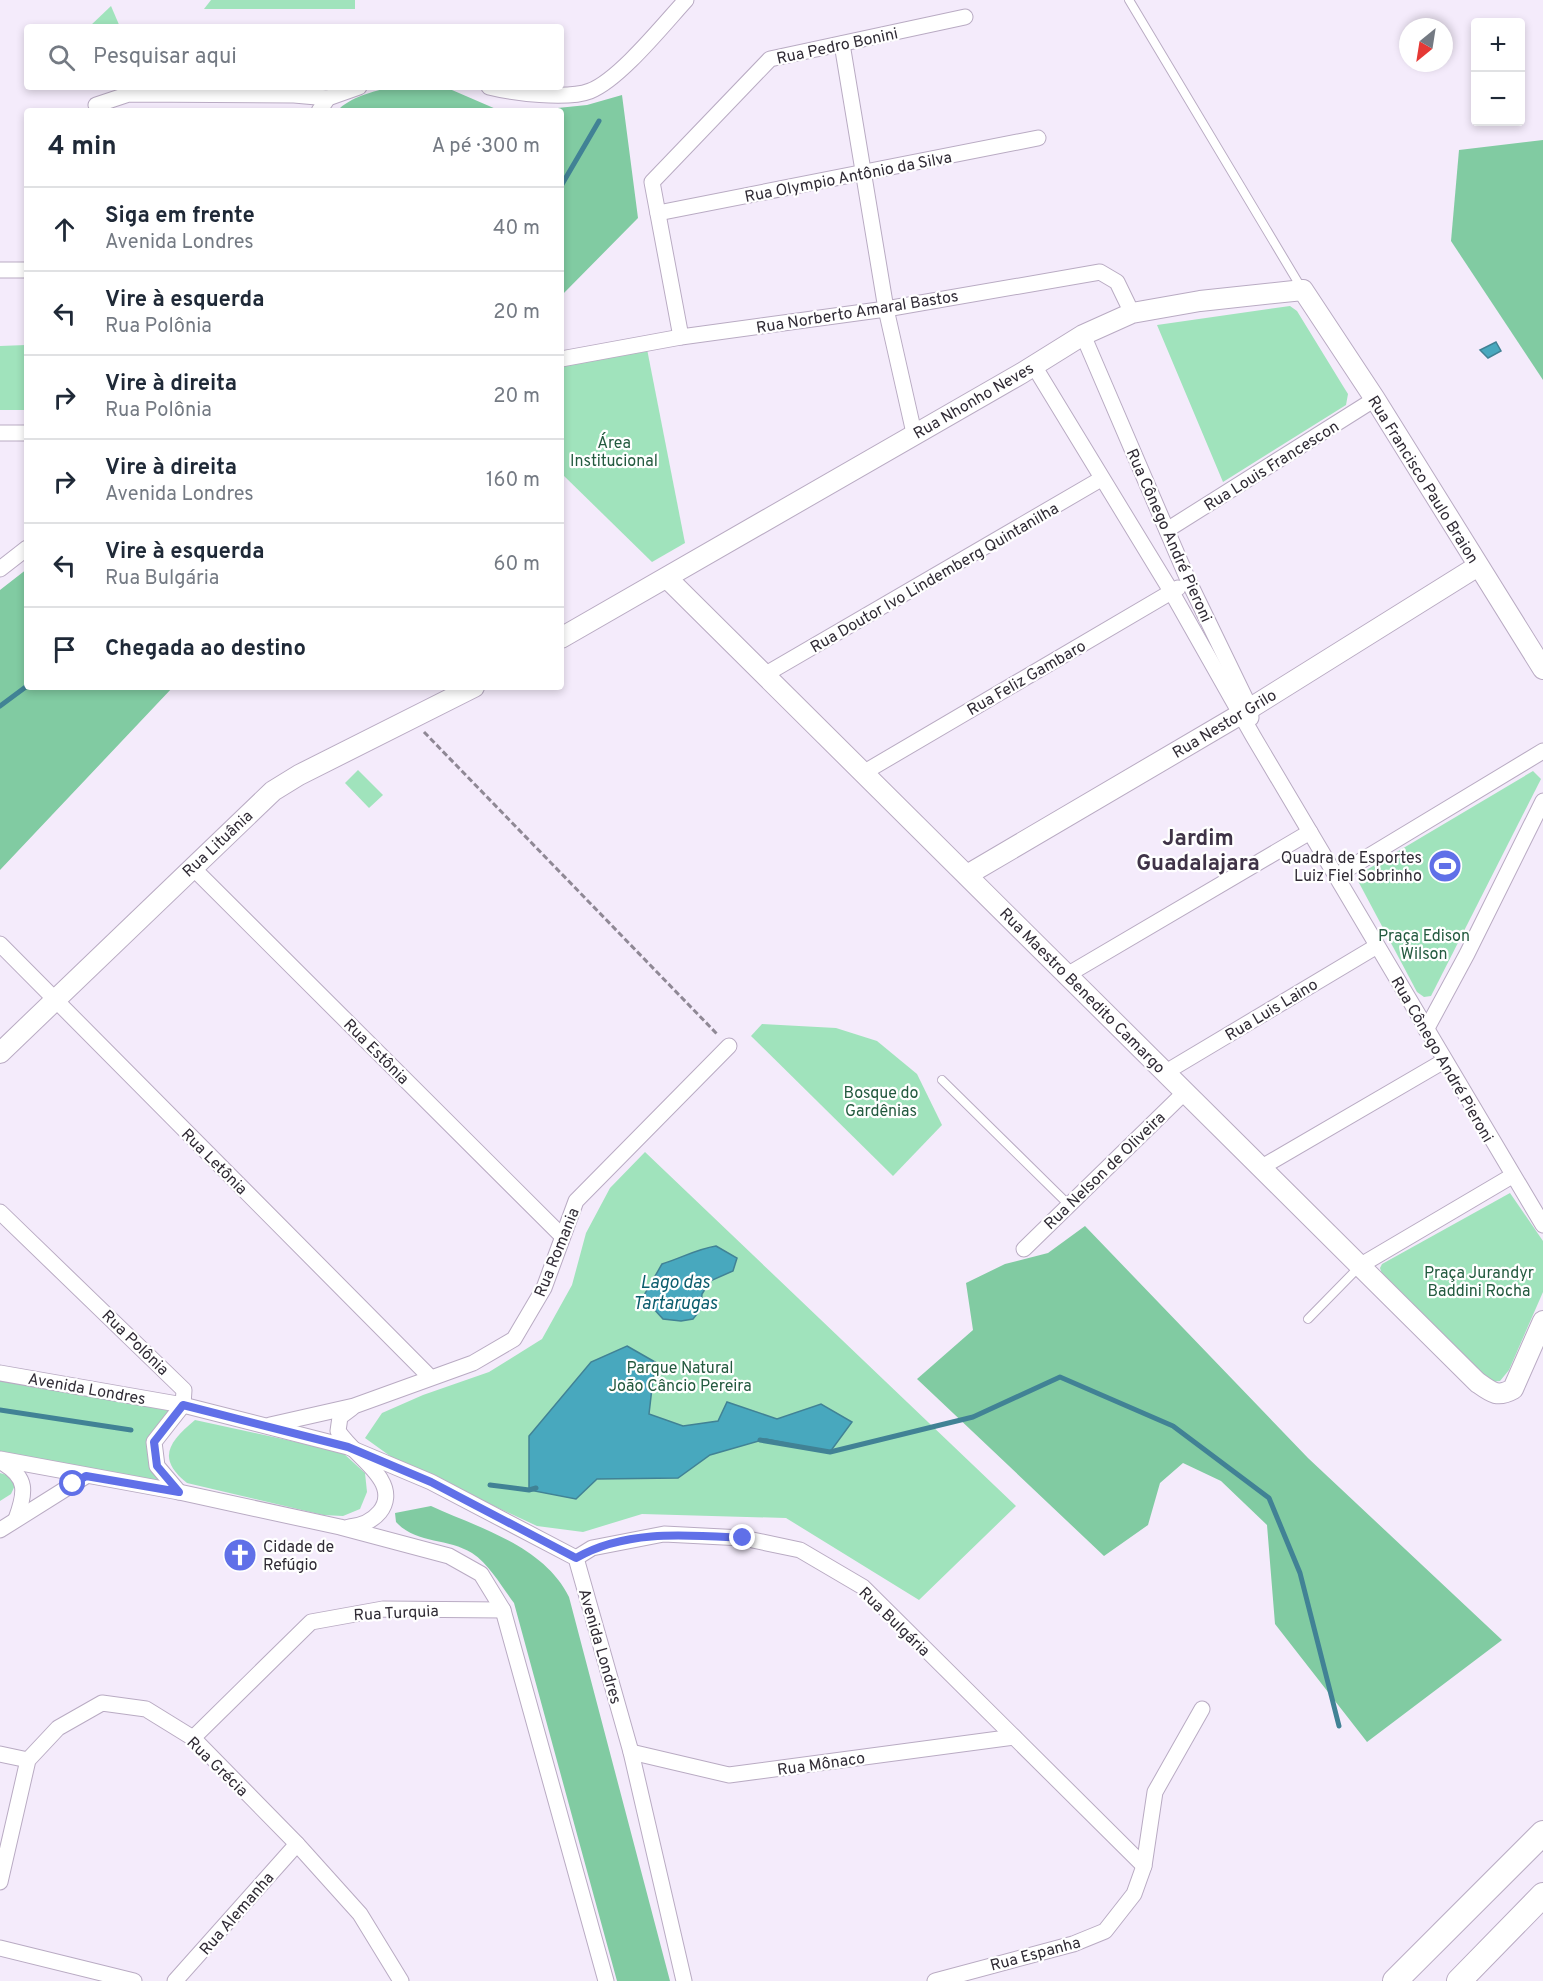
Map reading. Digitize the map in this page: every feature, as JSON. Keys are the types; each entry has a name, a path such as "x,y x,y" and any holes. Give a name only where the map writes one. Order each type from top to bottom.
{"main road":[{"path":"1395,1981 1543,1833"},
{"path":"1459,1981 1543,1895"}],"street":[{"path":"505,90 526,94 589,91 619,71 686,0"},
{"name":"Rua Pedro Bonini","path":"658,213 652,182 770,59 965,17"},
{"path":"842,44 886,309 914,433"},
{"path":"96,105 129,94 294,95 328,98 351,90"},
{"path":"321,108 328,98"},
{"name":"Rua Olympio Antônio da Silva","path":"658,213 1038,138"},
{"path":"658,213 681,337"},
{"path":"0,270 24,270"},
{"name":"Rua Norberto Amaral Bastos","path":"564,358 681,337 886,309 1100,272 1117,282 1132,313"},
{"name":"Rua Nhonho Neves","path":"667,578 914,433 1034,366 1083,335 1132,313 1200,301 1303,291"},
{"name":"Rua Francisco Paulo Braion","path":"1303,291 1375,399 1543,669"},
{"name":"Rua Cônego André Pieroni","path":"1083,335 1246,711 1253,736 1543,1226"},
{"name":"Rua Cônego André Pieroni","path":"1034,366 1101,479 1246,711"},
{"name":"Rua Louis Francescon","path":"1167,530 1375,399"},
{"path":"0,433 24,433"},
{"name":"Rua Doutor Ivo Lindemberg Quintanilha","path":"766,674 1101,479"},
{"path":"0,569 24,550"},
{"name":"Rua Nestor Grilo","path":"967,875 1246,711 1478,566"},
{"path":"564,636 667,578"},
{"name":"Rua Maestro Benedito Camargo","path":"667,578 1477,1382 1494,1395 1503,1395 1512,1389 1543,1321"},
{"name":"Rua Feliz Gambaro","path":"863,773 1189,582"},
{"name":"Rua Lituânia","path":"0,1053 273,791 299,775 468,690"},
{"path":"1336,876 1543,751"},
{"path":"1426,1030 1543,801"},
{"path":"1067,975 1310,832"},
{"name":"Rua Estônia","path":"192,867 562,1236"},
{"name":"Rua Letônia","path":"0,944 430,1377"},
{"name":"Rua Luis Laino","path":"1166,1072 1377,946"},
{"name":"Rua Romania","path":"264,1426 354,1406 473,1363 514,1339 544,1288 576,1201 729,1046"},
{"path":"1262,1167 1444,1061"},
{"name":"Rua Nelson de Oliveira","path":"1024,1249 1185,1092"},
{"path":"1361,1265 1512,1176"},
{"name":"Rua Polônia","path":"0,1212 174,1379 184,1390 183,1405"},
{"name":"Avenida Londres","path":"0,1373 183,1405 348,1447 431,1482 576,1558 631,1752 684,1981"},
{"path":"179,1492 157,1466 154,1442 183,1405"},
{"path":"340,1527 365,1526 373,1520 384,1503 381,1480 348,1447 338,1431 340,1417 354,1406"},
{"path":"0,1460 179,1492 340,1527 449,1556 481,1574 503,1610 606,1981"},
{"path":"0,1460 17,1471 23,1484 23,1497 16,1519"},
{"path":"0,1530 86,1476"},
{"name":"Rua Bulgária","path":"576,1558 592,1548 664,1534 743,1538 800,1550 863,1587 1144,1866"},
{"name":"Rua Turquia","path":"194,1738 311,1622 383,1610 503,1610"},
{"name":"Rua Grécia","path":"28,1760 58,1728 102,1703 146,1709 194,1738 297,1844 360,1914 401,1981"},
{"name":"Rua Espanha","path":"935,1981 1073,1944 1105,1931 1134,1894 1144,1866 1155,1792 1202,1709"},
{"name":"Rua Mônaco","path":"631,1752 729,1775 1014,1737"},
{"path":"0,1754 28,1760 0,1881"},
{"name":"Rua Alemanha","path":"175,1981 297,1844"},
{"path":"0,1948 134,1981"}],"lane":[{"path":"1129,0 1303,291"},
{"path":"942,1080 1068,1204"},
{"path":"1308,1319 1361,1265"}],"path":[{"path":"412,720 729,1046"}],"green space":[{"path":"211,0 355,0 355,9 204,9"},
{"path":"111,6 119,24 92,24"},
{"path":"381,90 452,90 494,108 340,108 355,98"},
{"path":"622,95 638,218 564,293 564,108 558,108 587,105"},
{"path":"1543,140 1543,380 1451,241 1459,150"},
{"path":"1290,306 1297,311 1348,394 1346,405 1223,482 1157,325"},
{"path":"24,345 24,410 0,410 0,346"},
{"name":"Área Institucional","path":"647,349 685,543 652,562 564,476 564,363"},
{"path":"24,571 24,690 170,690 0,870 0,590"},
{"path":"358,770 383,795 369,808 345,783"},
{"name":"Praça Edison Wilson","path":"1533,771 1541,779 1431,996 1424,997 1417,992 1357,879 1363,872"},
{"name":"Bosque do Gardênias","path":"762,1024 836,1028 877,1041 917,1074 942,1125 893,1176 751,1036"},
{"name":"Parque Natural João Câncio Pereira","path":"645,1152 1016,1506 919,1600 786,1518 642,1514 583,1532 537,1526 397,1461 365,1438 382,1413 423,1395 489,1372 542,1339 572,1285 586,1233 610,1188"},
{"name":"Praça Jurandyr Baddini Rocha","path":"1510,1193 1543,1241 1543,1292 1509,1370 1500,1381 1489,1382 1382,1274 1380,1268 1382,1264"},
{"path":"1085,1226 1308,1458 1502,1640 1367,1742 1275,1624 1267,1525 1221,1481 1183,1463 1160,1483 1148,1525 1104,1556 917,1379 973,1330 966,1283 1005,1264 1048,1253"},
{"path":"0,1379 178,1407 152,1443 164,1483 0,1451"},
{"path":"195,1420 342,1452 365,1473 367,1492 360,1509 343,1516 323,1515 187,1483 172,1466 169,1458 170,1450 178,1436"},
{"path":"0,1473 17,1481 11,1494 0,1501"},
{"path":"431,1506 489,1531 527,1552 544,1564 558,1579 569,1597 670,1981 617,1981 514,1603 490,1570 472,1553 463,1548 413,1534 396,1522 395,1513"}],"water":[{"path":"1496,342 1501,351 1488,358 1480,350"},
{"name":"Lago das Tartarugas","path":"716,1246 737,1258 733,1271 710,1281 702,1294 701,1309 693,1319 681,1321 663,1319 643,1297 662,1264"},
{"path":"627,1346 655,1362 649,1414 683,1426 718,1421 727,1402 777,1419 821,1404 852,1422 830,1452 766,1439 710,1455 678,1478 597,1479 576,1499 529,1490 529,1436 591,1362"}],"waterway":[{"path":"564,181 599,121"},
{"path":"0,706 24,688"},
{"path":"760,1440 830,1452 973,1417 1060,1377 1173,1426 1269,1498 1300,1573 1339,1726"},
{"path":"0,1410 131,1430"},
{"path":"490,1485 529,1490 536,1488"}],"place":[{"name":"Quadra de Esportes Luiz Fiel Sobrinho","path":"1445,866"},
{"name":"Cidade de Refúgio","path":"240,1555"}],"district":[{"name":"Jardim Guadalajara","path":"1198,850"}],"route":[{"path":"73,1484 86,1476 179,1492 157,1466 154,1442 183,1405 348,1447 431,1482 576,1558 592,1548 664,1534 743,1538"}]}
